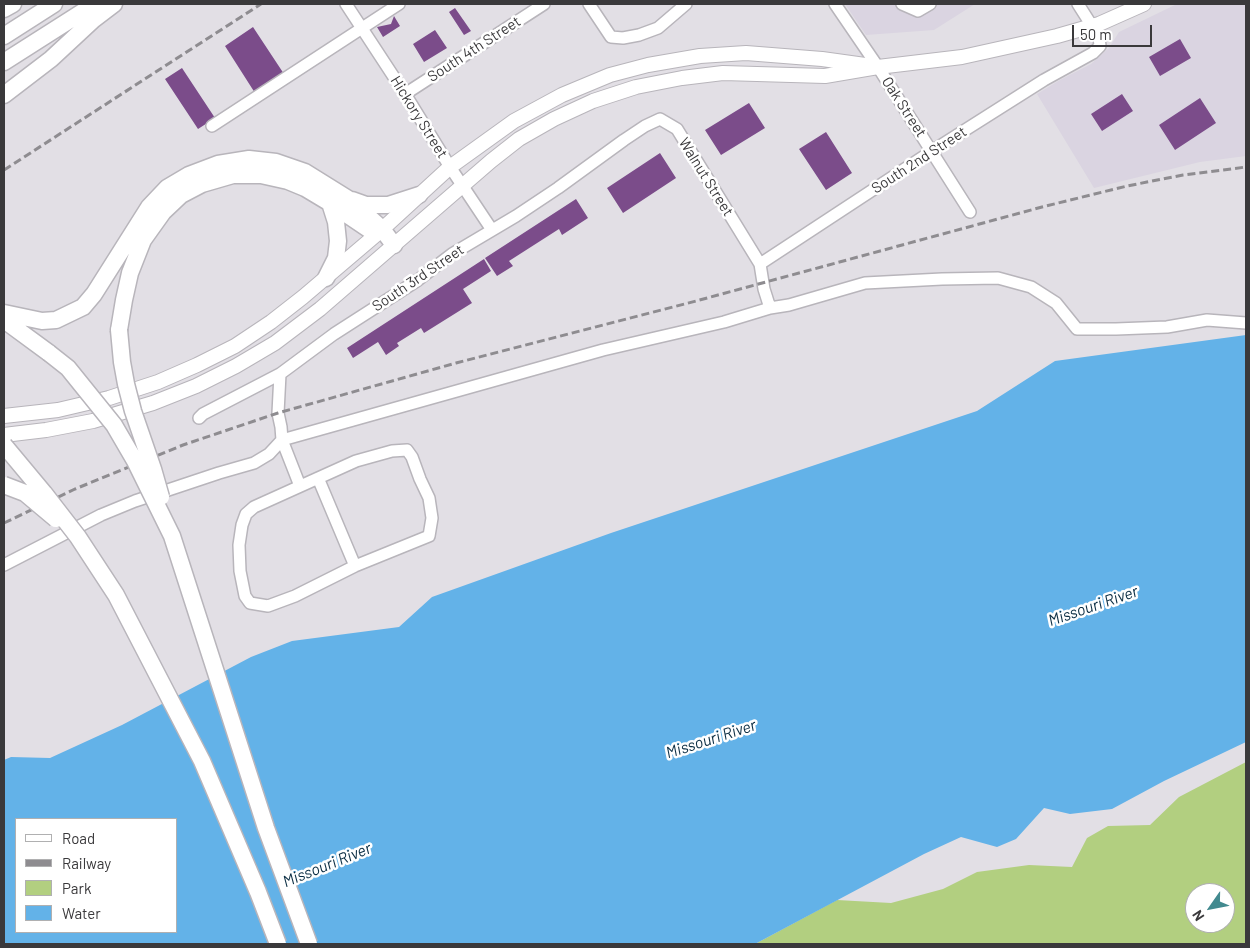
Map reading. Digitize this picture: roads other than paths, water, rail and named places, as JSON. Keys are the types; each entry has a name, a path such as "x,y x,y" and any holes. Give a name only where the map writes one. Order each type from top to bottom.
{"highway":[{"path":"4,9 13,4"},
{"path":"4,36 54,4"},
{"path":"4,62 95,4"},
{"path":"4,95 51,59 114,4"},
{"path":"4,313 42,321 56,320 83,307 94,294 150,207 167,188 189,175 218,164 249,159 276,162 305,172 350,200 379,232 394,245"},
{"path":"309,944 266,828 133,411 122,362 119,330 130,273 143,240 162,212 181,195 202,184 232,174 261,175 288,181 305,188 379,232"},
{"path":"350,200 366,204 388,205 419,195"},
{"path":"326,278 336,258 338,241 336,222 330,203"},
{"path":"4,320 68,368 114,425 135,461 172,536"},
{"path":"4,445 78,537 116,595 202,761 278,944"},
{"path":"4,485 25,493 78,537"}],"main road":[{"path":"4,434 46,430 93,421 153,403 196,386 236,366 275,342 320,309 491,160 519,139 554,119 593,101 636,87 682,78 723,73 825,76 878,66 962,57 1057,36 1099,24 1144,4"},
{"path":"4,416 58,410 109,398 158,382 235,346 271,322 326,278 450,167 514,121 562,95 610,75 648,65 700,56 746,53 878,66"}],"street":[{"name":"Hickory Street","path":"346,4 492,230"},
{"path":"212,126 399,4"},
{"name":"South 4th Street","path":"405,94 544,4"},
{"path":"589,4 611,37 623,38 639,35 658,28 686,4"},
{"path":"837,7 849,4"},
{"path":"902,4 918,11 930,4"},
{"path":"1078,4 1092,26"},
{"name":"Oak Street","path":"837,7 878,66 970,212"},
{"name":"South 2nd Street","path":"760,264 1044,80 1093,53 1100,46 1099,37 1092,26"},
{"name":"Walnut Street","path":"635,132 660,119 676,129 760,264"},
{"name":"South 3rd Street","path":"198,418 280,374 334,334 418,280 452,254 558,188 635,132"},
{"path":"760,264 764,289 770,308"},
{"path":"4,565 101,515 135,501 254,463 269,454 282,440 603,350 724,322 865,283 998,278 1031,287 1056,303 1077,329 1167,327 1207,320 1246,323"},
{"path":"280,374 278,413 282,440 300,486"},
{"path":"407,450 412,457 428,498 432,518 429,536 356,566 295,596 268,606 250,603 245,596 241,579 239,554 242,525 246,514 254,507 318,478 356,461 392,451 407,450"},
{"path":"318,478 356,566"}],"water":[{"name":"Missouri River","path":"1246,335 1246,742 1164,781 1112,809 1070,814 1044,808 1016,839 997,847 961,837 924,854 755,944 4,944 4,760 11,757 50,758 122,725 251,657 292,641 399,627 432,597 611,533 977,411 1055,361"}],"railway":[{"path":"4,170 261,4"},
{"path":"4,523 75,489 183,445 278,413 456,363 696,301 1042,207 1127,186 1183,175 1246,167"}]}
